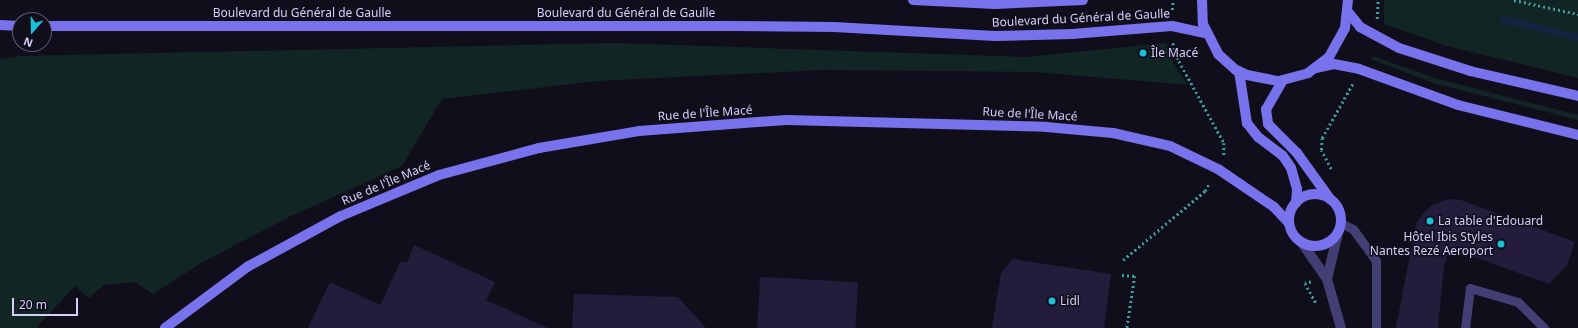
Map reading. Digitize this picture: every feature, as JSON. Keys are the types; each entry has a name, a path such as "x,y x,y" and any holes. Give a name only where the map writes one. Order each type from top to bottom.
{"main road":[{"name":"Boulevard du Général de Gaulle","path":"912,0 995,4 1083,0"},
{"path":"1202,0 1206,33 1218,54 1239,72 1259,79 1283,80 1298,77 1317,68 1334,64 1359,69 1458,105 1578,135"},
{"path":"1317,68 1339,44 1346,28 1348,0"},
{"path":"1348,12 1360,27 1399,48 1470,71 1578,96"},
{"path":"0,26 12,26"},
{"name":"Boulevard du Général de Gaulle","path":"52,26 834,27 995,36 1072,34 1172,26 1206,33"},
{"path":"1239,72 1247,123 1258,137 1283,156 1291,168 1297,189 1289,223 1292,233 1302,243 1321,246 1331,241 1338,233 1341,223 1340,212 1298,153 1268,124 1266,109 1283,80"},
{"name":"Rue de l'Île Macé","path":"165,328 247,267 341,216 432,178 539,148 639,131 787,120 1046,127 1113,133 1170,146 1218,169 1274,208 1289,223"},
{"path":"1274,208 1294,205 1304,197 1314,194 1330,199"}],"street":[{"path":"1327,279 1338,233"},
{"path":"1302,243 1327,279 1341,328"}],"lane":[{"path":"1341,223 1353,229 1376,261 1376,328"},
{"path":"1465,328 1470,288 1518,302 1540,327"}],"path":[{"path":"1514,0 1578,14"},
{"path":"1123,260 1205,191 1224,156 1224,143 1179,61 1172,42 1172,26"},
{"path":"1334,174 1321,150 1322,138 1344,102 1359,69"},
{"path":"1122,275 1135,276 1127,328"}],"green space":[{"path":"1384,0 1578,0 1578,78 1447,46 1384,24"},
{"path":"615,43 1025,57 1166,43 1174,64 1188,85 1034,72 822,70 597,81 442,99 402,166 289,217 201,263 153,294 135,282 104,285 89,298 75,286 36,328 0,328 0,59 21,56"},
{"path":"1373,56 1438,79 1578,115 1578,120 1436,84 1371,59"}],"building":[{"path":"1448,199 1461,200 1575,242 1567,265 1549,284 1450,248 1444,266 1438,328 1396,328 1416,223 1430,206"},
{"path":"414,245 495,282 486,300 548,328 308,328 330,282 380,305 401,261 407,263"},
{"name":"Lidl","path":"1013,259 1111,274 1104,328 992,328 1001,273"},
{"path":"760,277 858,282 855,328 757,328"},
{"path":"574,294 678,297 706,328 572,328"}],"waterway":[{"path":"1503,19 1578,37"}],"place":[{"name":"Île Macé","path":"1143,53"},
{"name":"La table d'Edouard","path":"1430,221"},
{"name":"Hôtel Ibis Styles Nantes Rezé Aeroport","path":"1501,244"},
{"name":"Lidl","path":"1052,301"}]}
